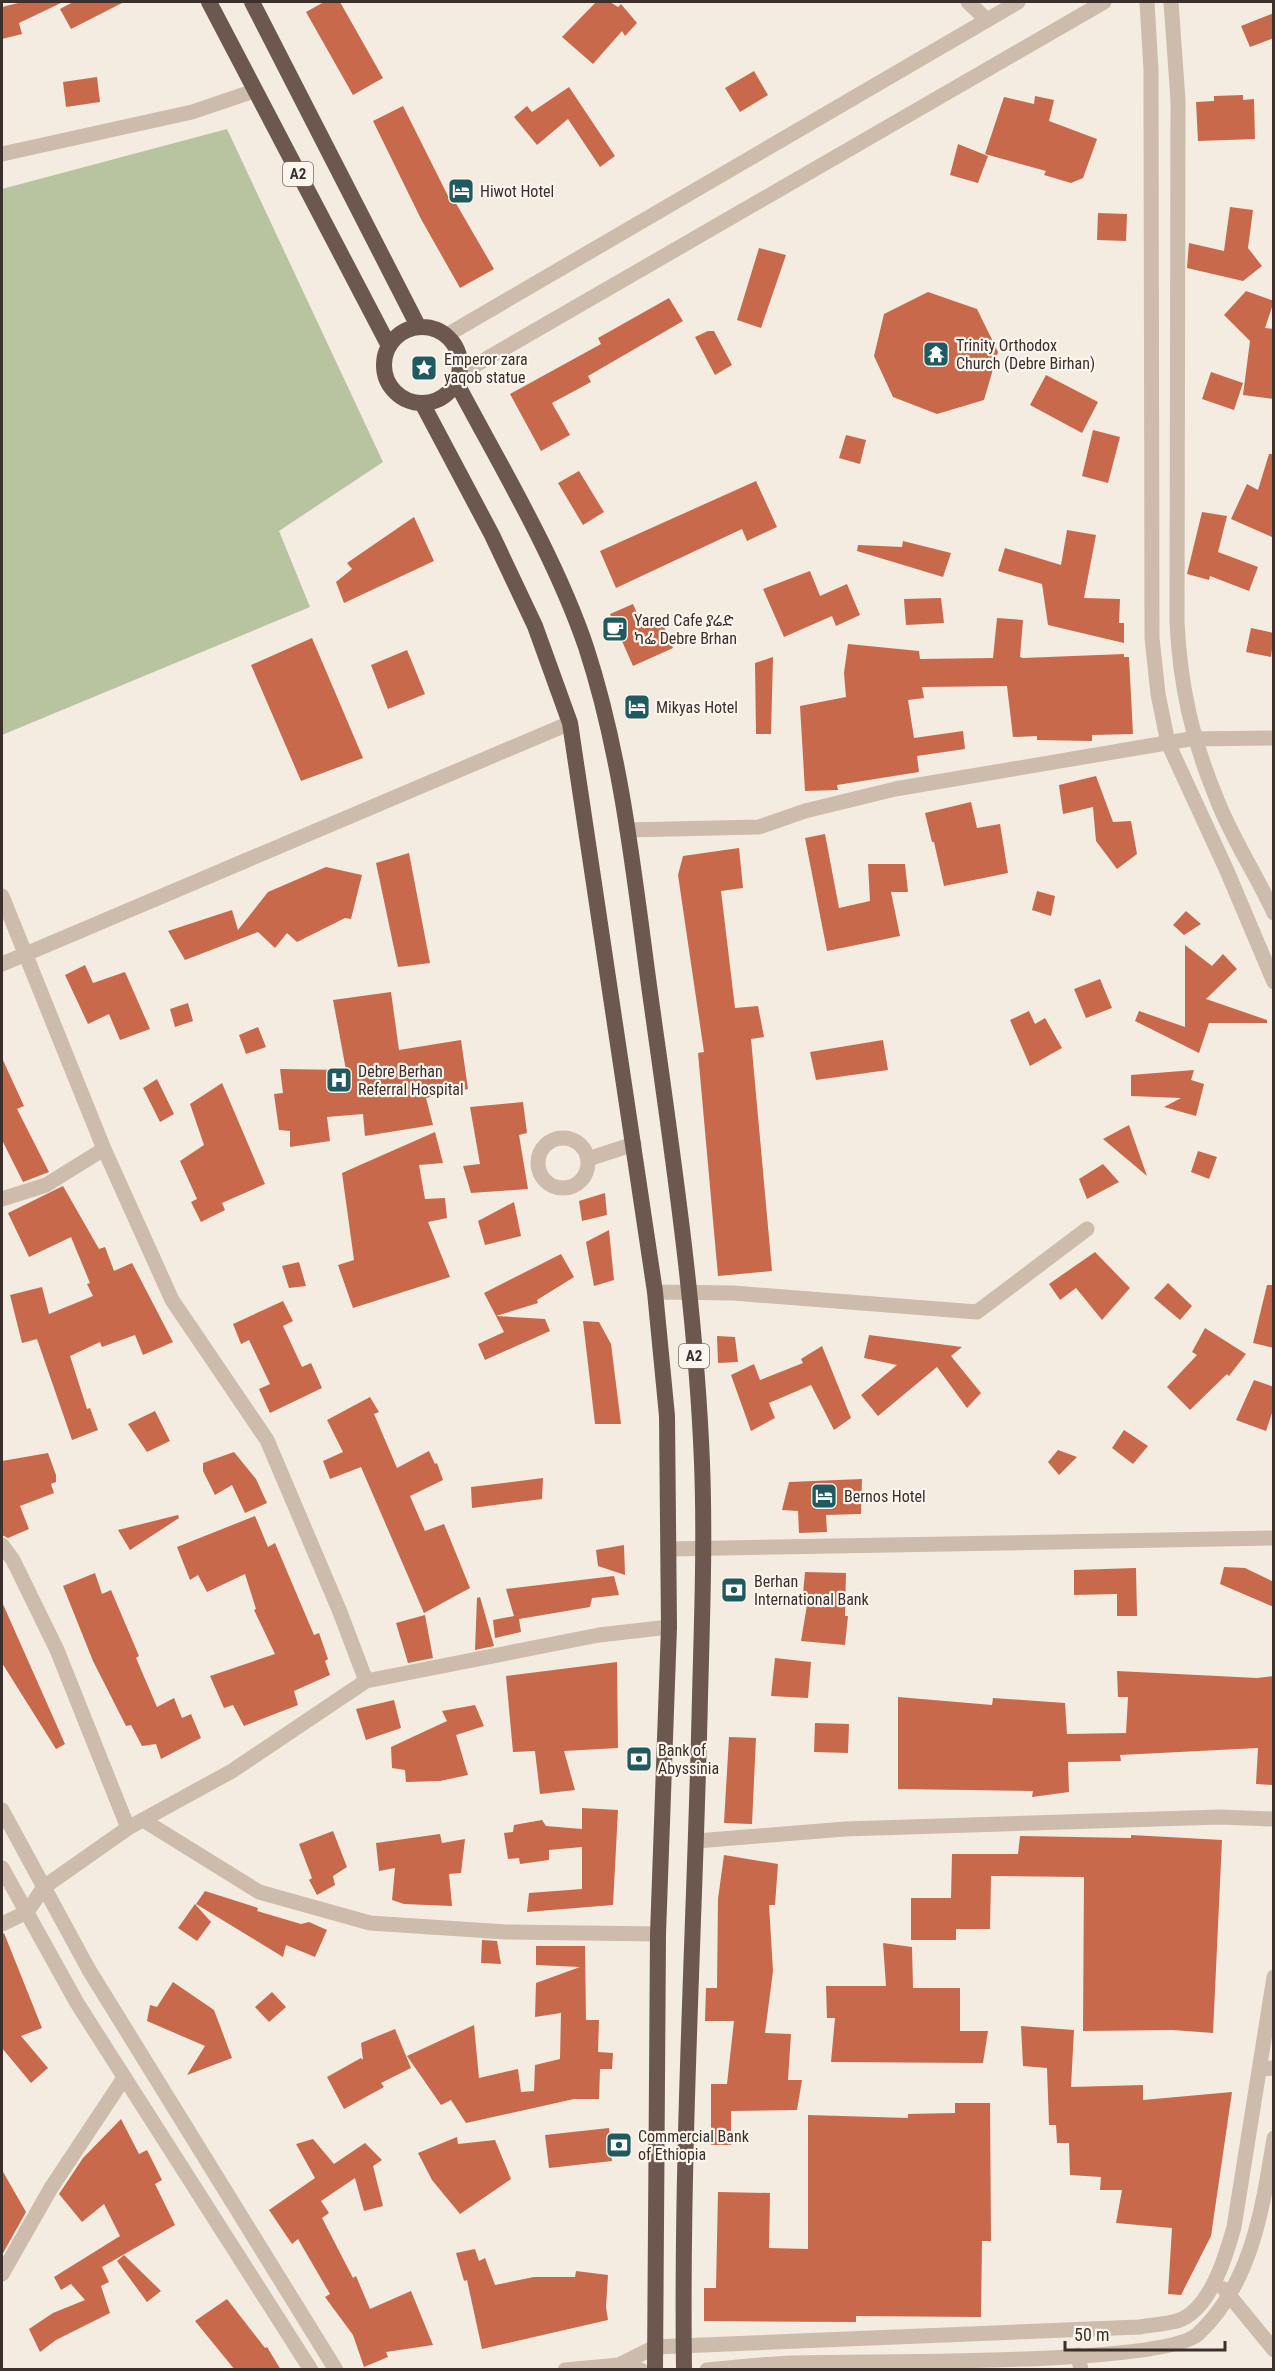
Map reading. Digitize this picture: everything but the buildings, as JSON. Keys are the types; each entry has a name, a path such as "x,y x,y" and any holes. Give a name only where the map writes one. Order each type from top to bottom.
{"highway":[{"name":"A2","path":"209,2 389,346"},
{"name":"A2","path":"252,2 418,326"},
{"path":"418,326 438,330 447,335 459,353 458,378 442,398 422,403 409,401 389,384 384,358 389,346 396,336 418,326"},
{"name":"A2","path":"458,378 556,574 584,642 608,717 627,830 689,1293 702,1462 702,1549 697,1841 688,2047 684,2370"},
{"name":"A2","path":"422,403 492,535 530,616 570,723 655,1292 667,1416 669,1627 658,1934 655,2370"}],"street":[{"path":"968,2 987,20"},
{"path":"447,335 1018,2"},
{"path":"458,378 1104,2"},
{"path":"1147,2 1151,70 1152,638 1158,694 1168,743 1227,871 1274,982"},
{"path":"1172,2 1178,99 1177,622 1180,674 1196,739 1216,798 1274,913"},
{"path":"2,154 192,112 254,91"},
{"path":"2,964 570,723"},
{"path":"627,830 759,826 806,811 895,789 1196,739 1274,738"},
{"path":"2,897 104,1149 172,1300 267,1440 340,1612 366,1681"},
{"path":"588,1159 634,1144"},
{"path":"2,1199 46,1185 104,1149"},
{"path":"655,1292 733,1293 977,1312 1087,1229"},
{"path":"668,1549 1274,1538"},
{"path":"2,1545 13,1560 57,1650 128,1828"},
{"path":"2,1924 27,1912 44,1887 128,1828 232,1771 366,1681 599,1635 669,1627"},
{"path":"2,1810 89,1970 336,2370"},
{"path":"697,1841 845,1829 1220,1817 1274,1819"},
{"path":"143,1820 259,1892 370,1923 506,1932 658,1934"},
{"path":"2,1868 77,2003 311,2370"},
{"path":"619,2365 655,2347 1139,2327 1179,2320 1201,2304 1223,2265 1234,2227 1267,2068 1274,1977"},
{"path":"2,2274 51,2188 124,2078"},
{"path":"707,2370 791,2363 1080,2362 1164,2347 1196,2336 1220,2310 1254,2240 1274,2138"},
{"path":"1215,2278 1274,2350"},
{"path":"565,2370 619,2365 641,2370"}],"green space":[{"path":"227,129 383,462 279,531 310,607 2,735 2,189"}],"place":[{"name":"Hiwot Hotel","path":"461,191"},
{"name":"Trinity Orthodox Church (Debre Birhan)","path":"936,354"},
{"name":"Emperor zara yaqob statue","path":"424,368"},
{"name":"Yared Cafe ያሬድ ካፌ Debre Brhan","path":"615,629"},
{"name":"Mikyas Hotel","path":"637,707"},
{"name":"Debre Berhan Referral Hospital","path":"339,1080"},
{"name":"Bernos Hotel","path":"824,1496"},
{"name":"Berhan International Bank","path":"734,1590"},
{"name":"Bank of Abyssinia","path":"639,1759"},
{"name":"Commercial Bank of Ethiopia","path":"619,2145"}]}
